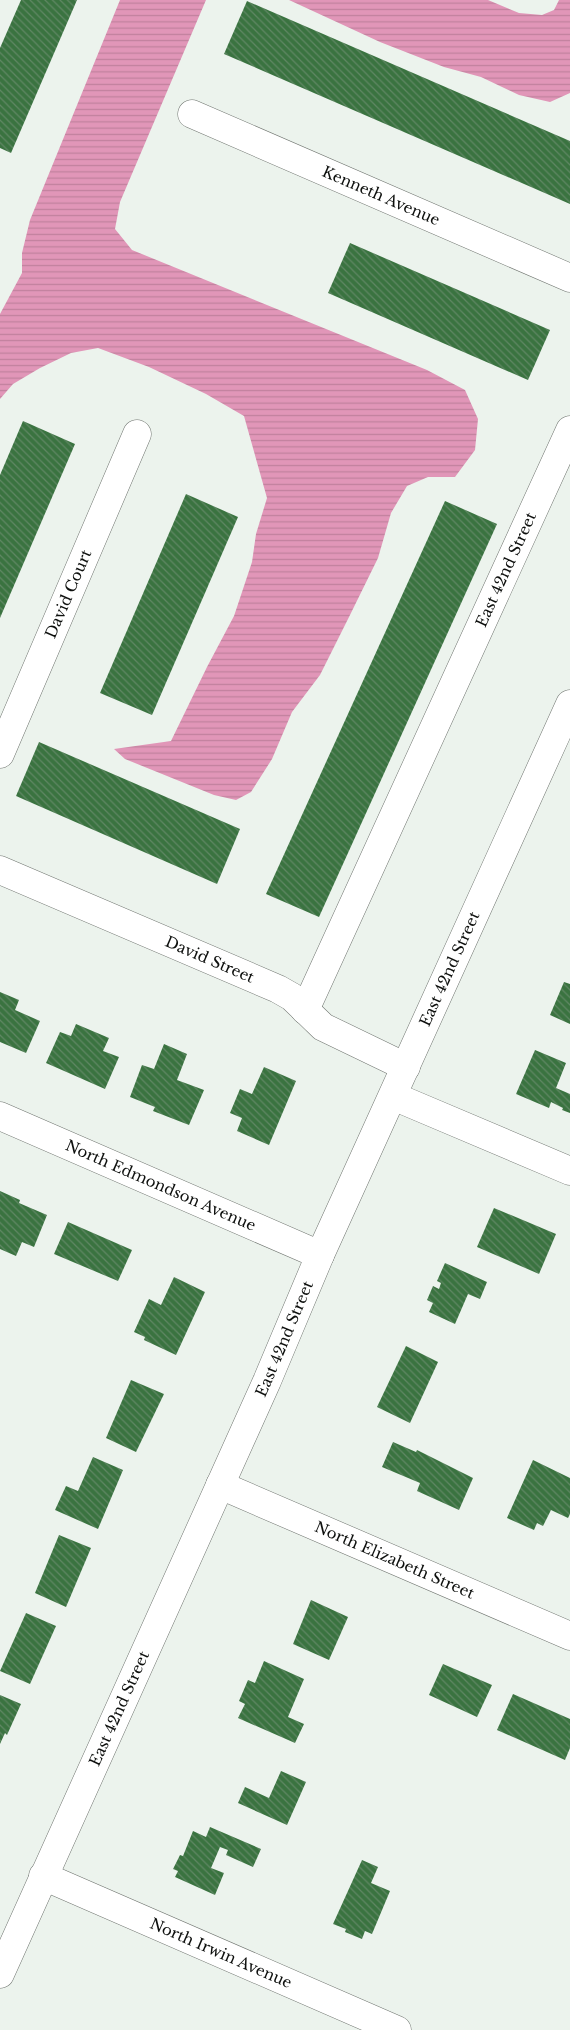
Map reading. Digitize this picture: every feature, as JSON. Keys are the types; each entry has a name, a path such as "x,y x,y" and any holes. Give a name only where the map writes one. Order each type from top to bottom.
{"street":[{"name":"Kenneth Avenue","path":"192,114 570,278"},
{"name":"East 42nd Street","path":"304,1010 570,430"},
{"name":"David Court","path":"0,754 137,434"},
{"name":"East 42nd Street","path":"0,1974 267,1381 320,1255 570,706"},
{"name":"David Street","path":"0,870 278,989 292,997 323,1027 406,1067"},
{"path":"393,1096 570,1171"},
{"name":"North Edmondson Avenue","path":"0,1116 320,1255"},
{"name":"North Elizabeth Street","path":"220,1484 570,1636"},
{"name":"North Irwin Avenue","path":"43,1876 397,2030"}],"shaded area":[{"path":"120,0 206,0 120,202 115,229 132,250 427,370 465,390 478,419 475,450 455,477 428,477 407,486 391,513 378,558 320,675 292,712 272,759 251,792 236,800 214,795 125,759 114,749 171,741 234,616 252,562 256,534 267,498 244,416 206,394 149,367 98,348 71,353 40,368 13,384 0,399 0,314 22,273 22,253 30,220"},
{"path":"289,0 488,0 519,13 542,15 554,10 559,0 570,0 570,93 550,102 519,95 481,77 444,67 380,42"}],"building":[{"path":"21,0 77,0 11,153 0,148 0,48"},
{"path":"247,1 570,141 570,204 224,54"},
{"path":"350,243 550,330 528,380 328,293"},
{"path":"23,421 75,444 0,618 0,475"},
{"path":"186,494 238,517 152,715 100,693"},
{"path":"445,501 497,524 319,917 266,894"},
{"path":"39,742 240,829 217,884 16,796"},
{"path":"564,982 570,984 570,1024 550,1015"},
{"path":"0,992 19,1000 15,1010 40,1021 26,1053 0,1042"},
{"path":"76,1024 109,1038 103,1051 119,1057 105,1089 46,1063 60,1032 71,1036"},
{"path":"164,1044 187,1054 177,1080 204,1090 189,1125 153,1111 155,1107 130,1097 142,1065 154,1069"},
{"path":"535,1050 566,1063 556,1088 570,1094 570,1113 551,1102 549,1108 516,1094"},
{"path":"264,1067 296,1081 269,1145 237,1131 242,1118 230,1113 240,1089 252,1094"},
{"path":"0,1191 20,1200 19,1203 47,1215 34,1247 22,1242 16,1256 0,1249"},
{"path":"494,1208 556,1234 539,1274 477,1247"},
{"path":"68,1222 132,1250 118,1281 54,1254"},
{"path":"445,1263 487,1282 480,1299 468,1294 455,1324 429,1312 433,1303 427,1300 433,1286 439,1289 441,1283 437,1281"},
{"path":"174,1277 205,1292 176,1355 144,1340 145,1337 134,1332 149,1299 161,1305"},
{"path":"406,1346 438,1362 410,1423 377,1407"},
{"path":"131,1380 164,1394 136,1452 106,1438"},
{"path":"393,1442 416,1452 417,1450 473,1478 459,1510 417,1491 420,1483 382,1467"},
{"path":"93,1457 123,1470 98,1529 55,1510 66,1486 78,1491"},
{"path":"533,1460 570,1478 570,1514 568,1518 551,1510 543,1526 537,1523 534,1530 507,1518"},
{"path":"59,1535 91,1548 66,1607 35,1593"},
{"path":"311,1600 348,1617 329,1660 293,1644"},
{"path":"26,1613 56,1626 30,1684 0,1671"},
{"path":"264,1661 304,1679 288,1717 304,1724 295,1743 238,1718 245,1704 239,1701 248,1680 255,1683"},
{"path":"443,1664 492,1685 477,1717 429,1695"},
{"path":"513,1694 570,1719 570,1748 565,1760 497,1730"},
{"path":"0,1695 21,1704 7,1735 5,1733 0,1744"},
{"path":"281,1771 306,1782 287,1825 238,1803 245,1787 269,1798"},
{"path":"210,1827 261,1849 253,1867 226,1855 228,1850 220,1847 211,1868 224,1873 215,1895 175,1877 178,1871 173,1869 180,1855 183,1856 193,1831 206,1837"},
{"path":"362,1860 378,1867 371,1883 390,1891 372,1934 365,1931 362,1939 345,1932 346,1929 333,1924"}]}
